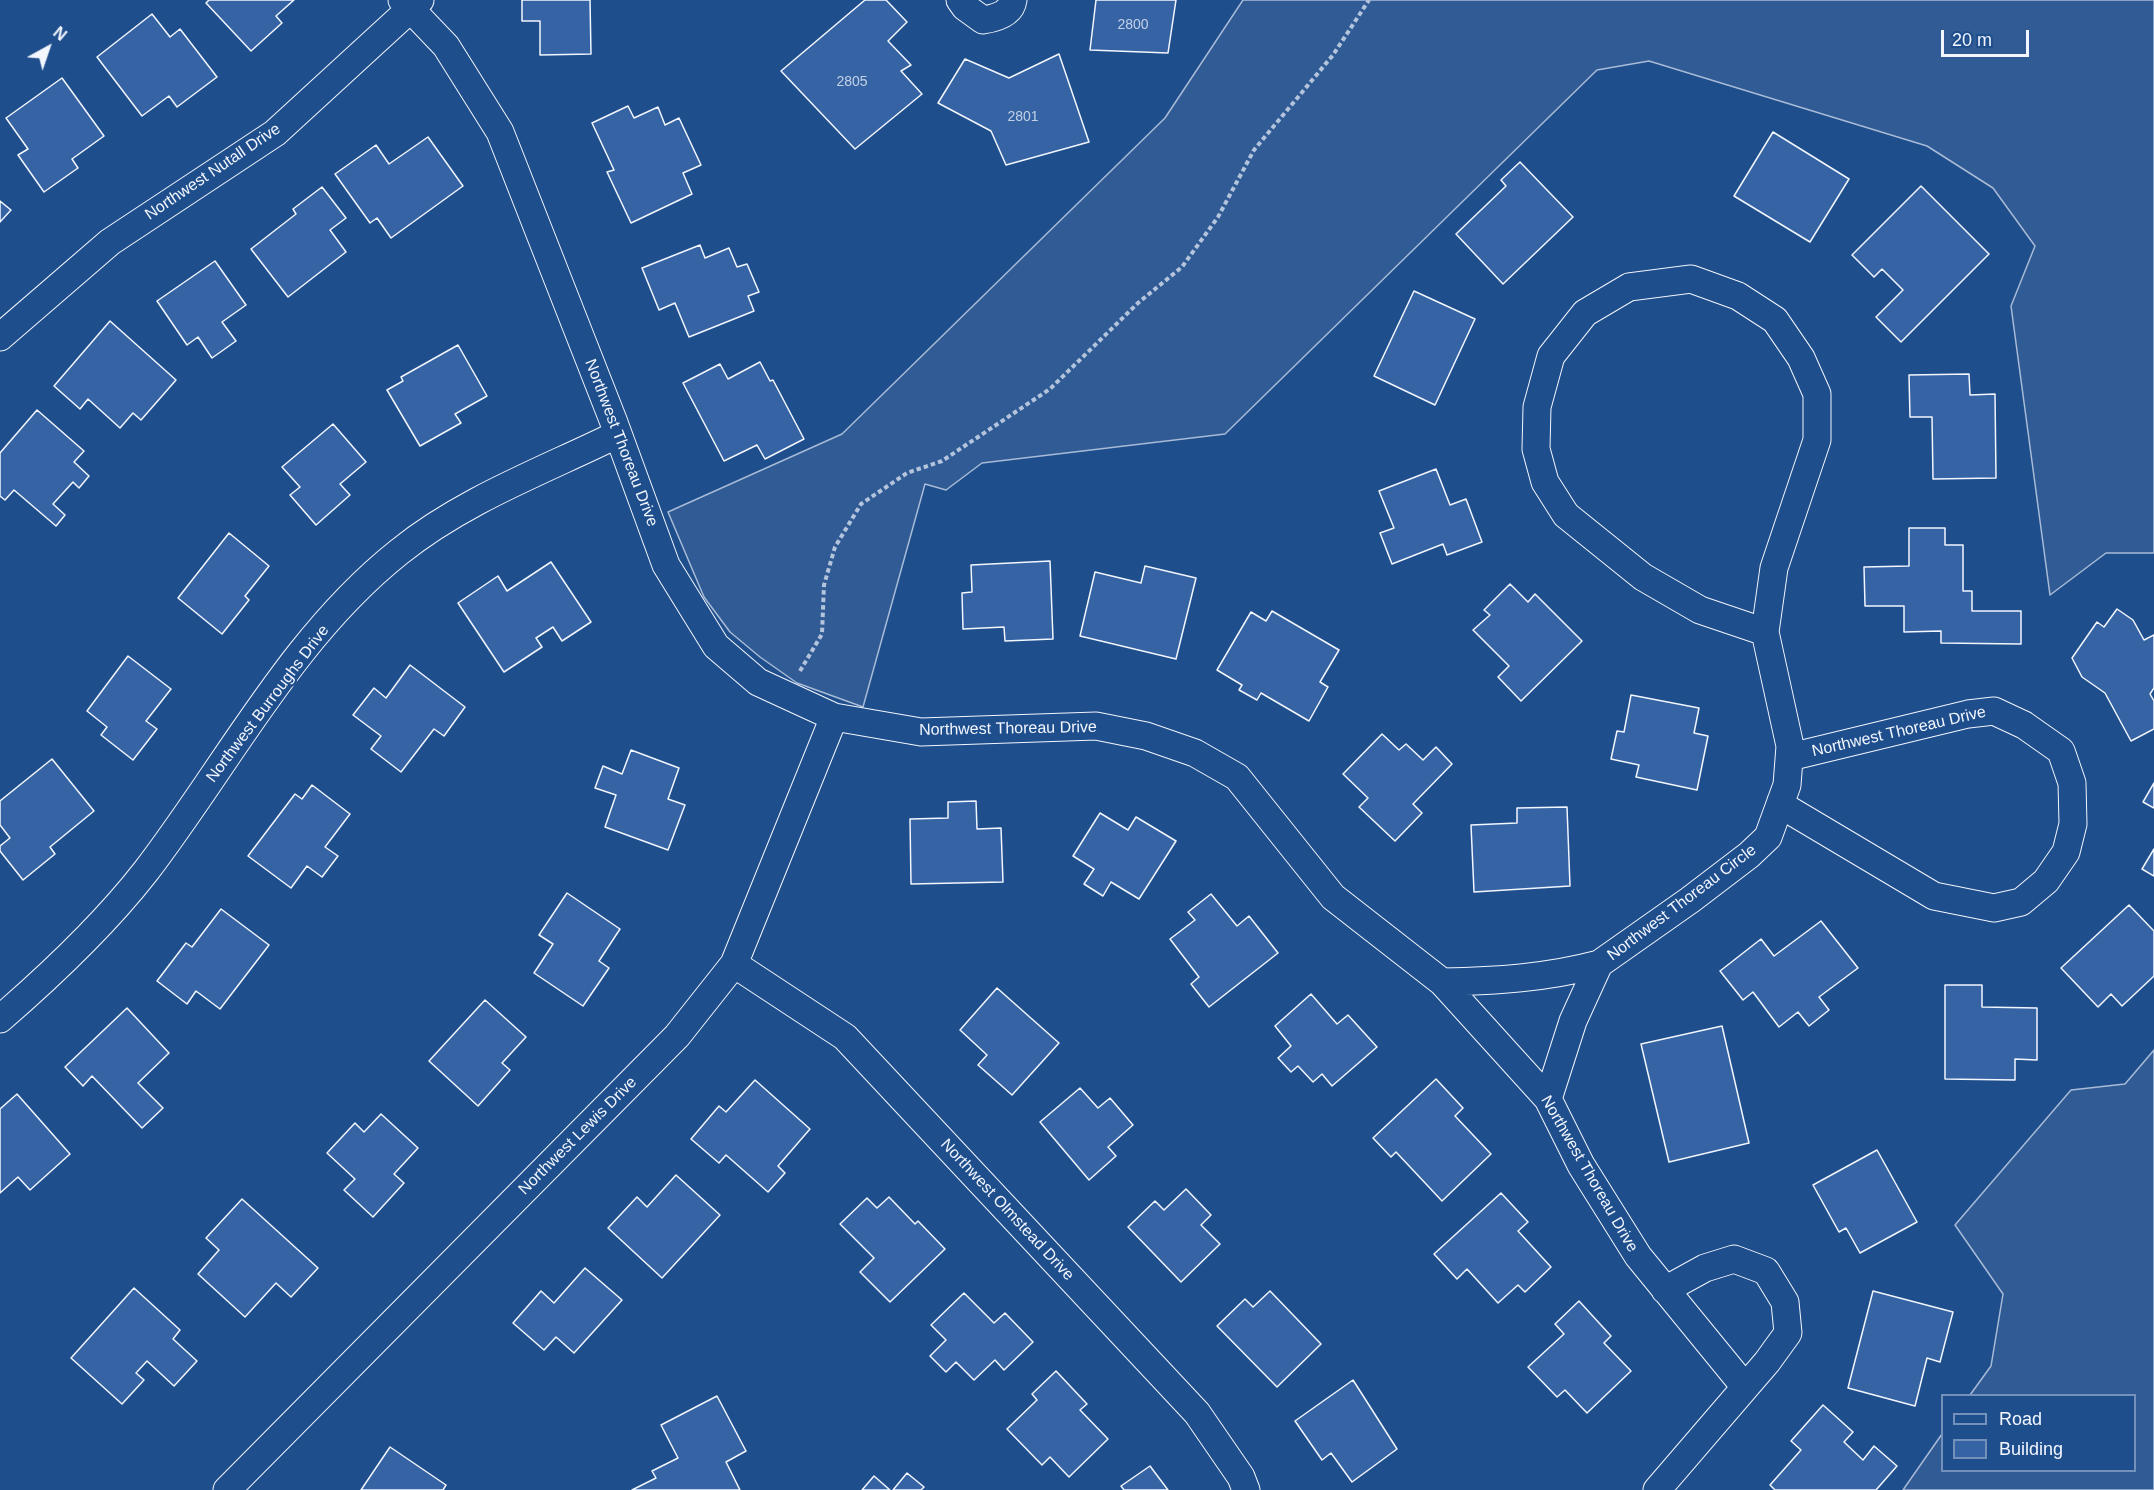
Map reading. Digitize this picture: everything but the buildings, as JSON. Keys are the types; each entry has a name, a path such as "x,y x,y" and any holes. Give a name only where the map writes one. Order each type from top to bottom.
{"street":[{"path":"960,0 965,7 983,20 998,18 1012,6 1013,0"},
{"name":"Northwest Nutall Drive","path":"0,337 110,242 275,133 411,3"},
{"name":"Northwest Thoreau Drive","path":"411,3 446,46 500,132 618,434 666,565 716,646 758,682 834,717 921,732 1096,726 1146,736 1195,753 1237,777 1334,897 1442,982 1548,1099 1581,1165 1638,1256 1745,1388"},
{"name":"Northwest Thoreau Circle","path":"1442,982 1507,981 1559,974 1599,964 1749,855 1768,837 1787,785 1791,746 1765,632 1774,568 1789,517 1817,440 1817,394 1801,358 1775,320 1738,296 1691,279 1629,287 1585,313 1551,356 1537,407 1536,449 1545,482 1566,515 1644,577 1700,610 1765,632"},
{"name":"Northwest Burroughs Drive","path":"0,1019 85,940 146,872 296,661 344,603 399,552 459,511 618,434"},
{"name":"Northwest Thoreau Drive","path":"1781,801 1786,808 1934,896 1994,908 2021,902 2046,881 2066,852 2073,824 2072,783 2061,751 2024,725 1994,711 1968,714 1790,757"},
{"name":"Northwest Lewis Drive","path":"227,1490 677,1036 734,964 834,717"},
{"name":"Northwest Olmstead Drive","path":"734,964 846,1037 1197,1413 1241,1477 1246,1490"},
{"name":"Northwest Thoreau Circle","path":"1548,1099 1572,1021 1599,964"},
{"path":"1657,1490 1745,1388 1788,1333 1785,1302 1766,1271 1734,1259 1705,1268 1665,1290"}],"path":[{"path":"800,672 822,634 824,585 835,547 861,504 907,473 942,461 1050,389 1138,303 1182,267 1218,217 1254,150 1333,55 1369,0"}],"shaded area":[{"path":"1243,0 2154,0 2154,553 2106,553 2050,595 2011,306 2035,246 1993,188 1927,146 1649,61 1597,70 1225,434 982,463 946,490 925,484 863,707 797,683 730,632 704,597 668,512 842,434 1165,118"},
{"path":"2154,1050 2154,1490 1903,1490 1941,1435 1941,1472 2136,1472 2136,1394 1971,1394 1991,1366 2003,1294 1955,1225 2071,1090 2125,1084"}]}
